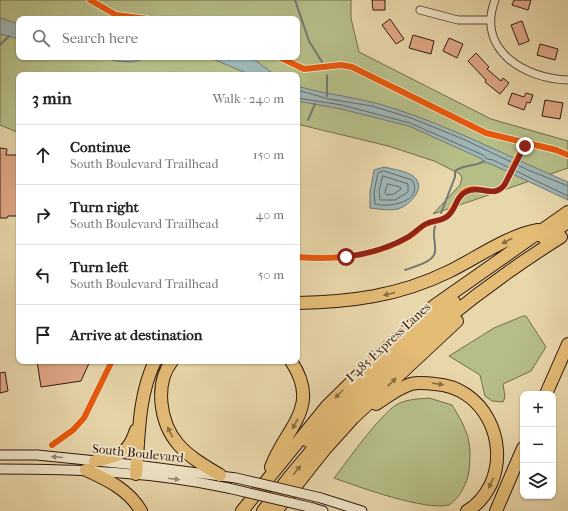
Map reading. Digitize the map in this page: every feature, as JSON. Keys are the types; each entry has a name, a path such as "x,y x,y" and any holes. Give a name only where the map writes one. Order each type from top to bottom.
{"highway":[{"path":"242,511 269,485 327,406 379,355 434,306 543,228 567,216"},
{"name":"I-485 Express Lanes","path":"252,511 330,416 417,332 567,216"},
{"path":"300,303 355,300 395,293 447,272 522,233 543,228"},
{"name":"I-485 Express Lanes","path":"264,511 336,424 365,393 412,348 498,279 568,232"},
{"path":"276,511 325,449 353,418 449,328 502,285 568,240"},
{"path":"547,391 568,344"},
{"path":"136,469 140,420 147,379 154,364"},
{"path":"170,364 165,375 161,395 162,410 170,434 185,452 220,475"},
{"path":"269,485 274,460 296,424 302,407 301,383 292,364"},
{"path":"353,418 412,384 440,384 468,395 485,412 494,432 498,455 497,468 488,488 483,497 467,511"},
{"path":"96,461 118,455 126,450 133,440 140,420"},
{"path":"496,511 520,455"},
{"path":"86,470 119,487 132,498 141,511"}],"main road":[{"name":"South Boulevard","path":"0,455 37,455 96,461 228,488 323,511"},
{"name":"South Boulevard","path":"0,469 136,469 220,475 321,498 362,511"}],"street":[{"path":"495,0 491,20 492,31 498,47 515,65 544,77 568,80"},
{"path":"420,10 458,20 491,20"}],"green space":[{"path":"0,0 351,0 351,18 359,52 491,119 568,141 568,168 433,214 460,185 462,178 460,174 434,161 388,146 300,125 300,72 16,72 16,132 0,125"},
{"path":"526,316 546,347 531,371 503,384 505,397 503,402 492,401 485,396 480,375 449,356 494,328"},
{"path":"429,398 452,405 468,436 470,461 467,480 453,502 449,505 424,505 375,492 334,478 355,450 388,411 396,405 404,402"}],"water":[{"path":"0,18 16,23 16,38 0,34"},
{"path":"113,60 140,60 132,62"},
{"path":"215,60 255,60 271,72 244,72"},
{"path":"300,87 378,104 457,132 568,182 568,200 409,126 341,109 300,102"},
{"path":"384,167 399,170 413,176 419,185 416,195 412,200 403,207 395,210 370,208 370,192 374,170"}],"pier":[{"path":"517,158 521,160 512,176 509,174"}],"building":[{"path":"372,0 385,0 385,10 373,10"},
{"path":"514,0 531,0 528,10 512,5"},
{"path":"390,19 404,39 396,44 382,25"},
{"path":"522,21 529,41 519,45 511,25"},
{"path":"413,35 434,41 431,54 409,48"},
{"path":"449,38 463,44 457,58 443,51"},
{"path":"540,44 558,49 555,60 537,55"},
{"path":"476,53 489,67 487,69 501,81 503,78 509,83 500,94 485,82 486,80 468,61"},
{"path":"512,93 524,97 526,93 533,95 530,103 527,102 524,110 508,104"},
{"path":"545,100 563,103 560,119 542,116"},
{"path":"0,148 7,149 6,155 16,155 16,216 0,218"},
{"path":"37,364 89,364 81,381 41,387"},
{"path":"5,372 8,391 0,393 0,373"}],"waterway":[{"path":"295,0 309,41 322,62"},
{"path":"0,45 9,36"},
{"path":"327,75 327,96"},
{"path":"308,120 315,104"},
{"path":"441,213 455,177 455,171 462,167 484,161"},
{"path":"405,270 423,264 434,255 435,226"}],"cycle path":[{"path":"90,0 116,15 124,16"},
{"path":"285,60 304,69 341,65 352,67 486,133 556,150 568,155"},
{"path":"300,257 325,258 354,256 381,249 407,238 426,224 444,219 452,211 462,194 466,191 471,189 492,191 501,189 505,184 525,143"},
{"path":"52,445 73,430 84,418 111,364"}],"route":[{"path":"346,257 368,253 391,246 406,238 426,224 443,220 451,214 458,198 466,191 477,190 492,192 500,189 505,184 525,146"}]}
